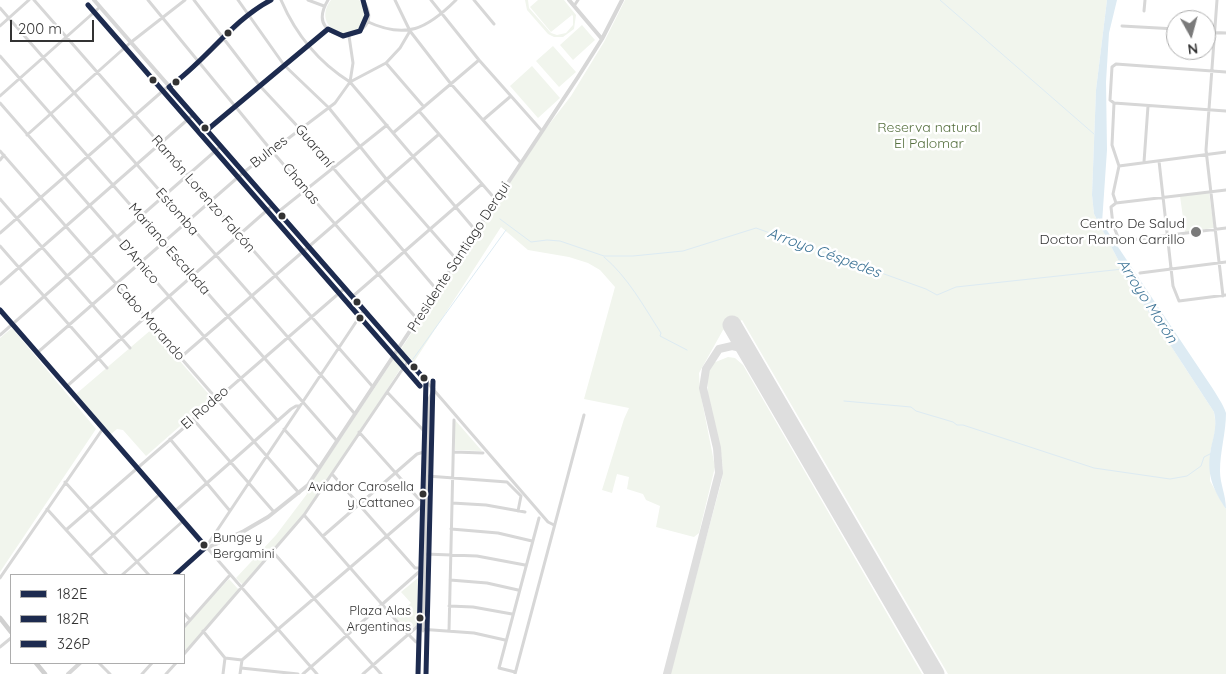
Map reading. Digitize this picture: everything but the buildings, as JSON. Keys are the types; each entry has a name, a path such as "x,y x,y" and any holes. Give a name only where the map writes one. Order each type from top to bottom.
{"main road":[{"path":"0,618 10,631"},
{"path":"37,664 45,674"}],"street":[{"path":"0,26 29,0"},
{"name":"Ramón Lorenzo Falcón","path":"34,0 373,387"},
{"path":"0,96 66,37 101,0"},
{"name":"Chanas","path":"148,0 271,150 418,320"},
{"path":"27,135 130,43 185,0"},
{"name":"Guaraní","path":"194,0 260,86 300,129 437,290"},
{"path":"238,0 284,66 329,108 360,148 457,260"},
{"path":"0,233 135,115 199,63 249,14 271,0"},
{"path":"281,0 293,24 308,46 325,64 350,82 476,231"},
{"path":"308,0 324,6"},
{"path":"328,0 324,6 323,18 328,29 338,35 349,36 360,31 366,21 367,9 362,0"},
{"path":"395,0 410,31 451,84 521,163"},
{"path":"431,0 441,15 479,60 542,131"},
{"path":"366,21 389,29 410,31 426,26 441,15 456,0"},
{"path":"474,0 494,24"},
{"path":"569,0 602,39"},
{"path":"574,6 578,0"},
{"name":"Presidente Santiago Derqui","path":"176,574 206,548 244,531 274,512 299,493 319,468 602,39 622,0"},
{"path":"1144,11 1145,0"},
{"path":"1216,16 1217,0"},
{"path":"97,3 548,522 554,526"},
{"name":"Estomba","path":"0,8 355,414"},
{"path":"1122,26 1166,29"},
{"path":"207,130 328,29"},
{"name":"Bulnes","path":"37,353 244,172 329,108 340,98 350,82 386,63 400,48 410,31"},
{"path":"349,36 353,63 350,82"},
{"name":"Mariano Escalada","path":"0,56 337,441"},
{"path":"393,133 479,60"},
{"path":"1160,161 1173,286 1179,301 1225,296 1219,263 1206,155 1213,60"},
{"path":"386,63 424,107"},
{"path":"1116,203 1114,194 1119,166 1112,145 1114,64 1226,72"},
{"path":"483,120 510,96"},
{"path":"1112,102 1226,111"},
{"name":"D'Amico","path":"0,103 278,421"},
{"path":"1144,162 1148,106"},
{"path":"419,111 496,200"},
{"path":"0,284 194,114"},
{"path":"278,212 387,125"},
{"path":"180,357 438,135"},
{"path":"0,335 91,255 164,196 221,146"},
{"name":"Cabo Morando","path":"0,151 299,493"},
{"path":"1119,166 1226,152"},
{"path":"0,160 4,155"},
{"path":"352,297 482,184"},
{"path":"1226,190 1116,203 1111,207 1113,225 1118,236 1122,237 1123,240 1226,228"},
{"path":"0,199 130,348"},
{"path":"66,387 273,206"},
{"path":"0,246 107,368"},
{"path":"1140,273 1226,262"},
{"name":"El Rodeo","path":"66,530 345,288"},
{"path":"0,310 182,522 317,674"},
{"path":"206,548 364,310"},
{"path":"185,653 304,515 408,361"},
{"path":"421,628 422,501 426,381"},
{"path":"418,674 425,554 429,399 434,390"},
{"path":"387,392 424,430"},
{"path":"174,512 278,421 296,406 299,406"},
{"path":"538,518 499,668 515,673 584,415"},
{"path":"194,419 274,512"},
{"path":"449,631 454,420"},
{"path":"284,429 319,468"},
{"path":"0,578 102,430"},
{"path":"359,432 422,501"},
{"path":"170,439 230,511"},
{"path":"322,536 418,454 424,452"},
{"path":"454,452 482,453"},
{"path":"332,474 415,568 421,569"},
{"path":"427,476 507,482 521,496 518,511"},
{"path":"65,482 148,574"},
{"path":"90,556 159,495"},
{"path":"452,503 525,512"},
{"path":"240,674 242,660 422,506"},
{"path":"47,509 106,574"},
{"path":"304,515 408,634 416,642 419,642"},
{"path":"123,574 182,522"},
{"path":"451,529 498,533 532,541"},
{"path":"273,552 381,674"},
{"path":"425,554 488,557 525,565"},
{"path":"303,674 421,569"},
{"path":"185,626 230,575"},
{"path":"450,580 487,583 518,590"},
{"path":"450,606 473,607 512,614"},
{"path":"185,614 190,620"},
{"path":"363,674 408,634 421,628 484,635 505,640"},
{"path":"203,631 225,658 242,660"},
{"path":"0,647 10,639"},
{"path":"223,674 225,658"},
{"path":"68,674 79,664"},
{"path":"100,664 110,674"},
{"path":"142,674 151,664"},
{"path":"166,674 175,664"},
{"path":"241,668 298,674"}],"green space":[{"path":"331,0 359,0 365,14 360,28 353,32 345,33 337,31 330,26 326,19 326,10"},
{"path":"525,0 528,0 529,8 551,33 557,35 566,33 573,25 573,16 566,7 572,15 551,32 530,7 538,0 564,0 576,15 574,29 563,37 554,37 548,34 527,10"},
{"name":"Reserva natural El Palomar","path":"625,0 1107,0 1096,90 1092,195 1094,214 1133,288 1214,412 1216,427 1210,453 1210,481 1226,509 1226,674 948,674 742,320 723,330 699,373 700,391 715,467 699,533 694,537 656,527 660,506 646,500 643,494 627,489 629,477 617,474 612,493 602,490 629,408 584,399 615,287 600,270 588,263 569,257 528,250 501,227 414,362 401,349 544,131 571,96 604,42"},
{"path":"582,25 595,40 573,60 560,45"},
{"path":"553,46 576,72 559,87 536,61"},
{"path":"532,66 560,98 538,118 510,86"},
{"path":"1209,192 1214,228 1185,232 1180,196"},
{"path":"12,328 96,429 0,572 0,338"},
{"path":"152,329 212,398 146,456 123,430 117,429 110,435 76,394"},
{"path":"399,351 406,360 316,500 243,585 236,578 276,535 307,494 306,491"},
{"path":"728,357 735,358 743,365 922,674 670,674 722,479 721,450 710,403 708,375 713,363"},
{"path":"455,420 482,451 455,450"},
{"path":"418,578 417,625 407,631 395,617 411,603 401,592"},
{"path":"229,579 239,590 185,653 185,626"}],"water":[{"name":"Arroyo Morón","path":"1107,0 1117,0 1109,33 1106,82 1107,150 1102,223 1225,410 1226,420 1220,471 1226,509 1215,489 1209,462 1215,429 1214,412 1133,288 1094,214 1092,195 1096,90"}],"waterway":[{"path":"940,0 1094,134"},
{"name":"Arroyo Céspedes","path":"500,219 531,242 560,241 604,256 633,256 683,251 756,228 926,289 937,295 956,287 1123,269"},
{"path":"413,359 506,230"},
{"path":"604,257 621,274 635,293 661,333 660,336 687,350"},
{"path":"844,401 911,407 916,411 953,422 957,425 963,425 1094,468 1170,479 1187,476 1201,466 1204,457 1210,454"}],"taxiway":[{"path":"667,674 719,473 717,448 703,388 706,369 719,349 732,346 746,349"}],"runway":[{"path":"732,325 935,674"}],"transit line":[{"name":"182E","path":"271,0 243,19 169,87 426,381"},
{"name":"182E","path":"207,130 328,29 343,36 360,31 367,15 363,0"},
{"name":"182R","path":"88,5 420,386"},
{"name":"326P","path":"0,310 206,547"},
{"name":"182E","path":"418,674 426,381"},
{"name":"182R","path":"426,674 433,381"},
{"name":"326P","path":"176,574 206,547"}],"place":[{"name":"Centro De Salud Doctor Ramon Carrillo","path":"1196,232"},
{"name":"Aviador Carosella y Cattaneo","path":"423,494"},
{"name":"Bunge y Bergamini","path":"204,545"},
{"name":"Plaza Alas Argentinas","path":"420,618"}]}
